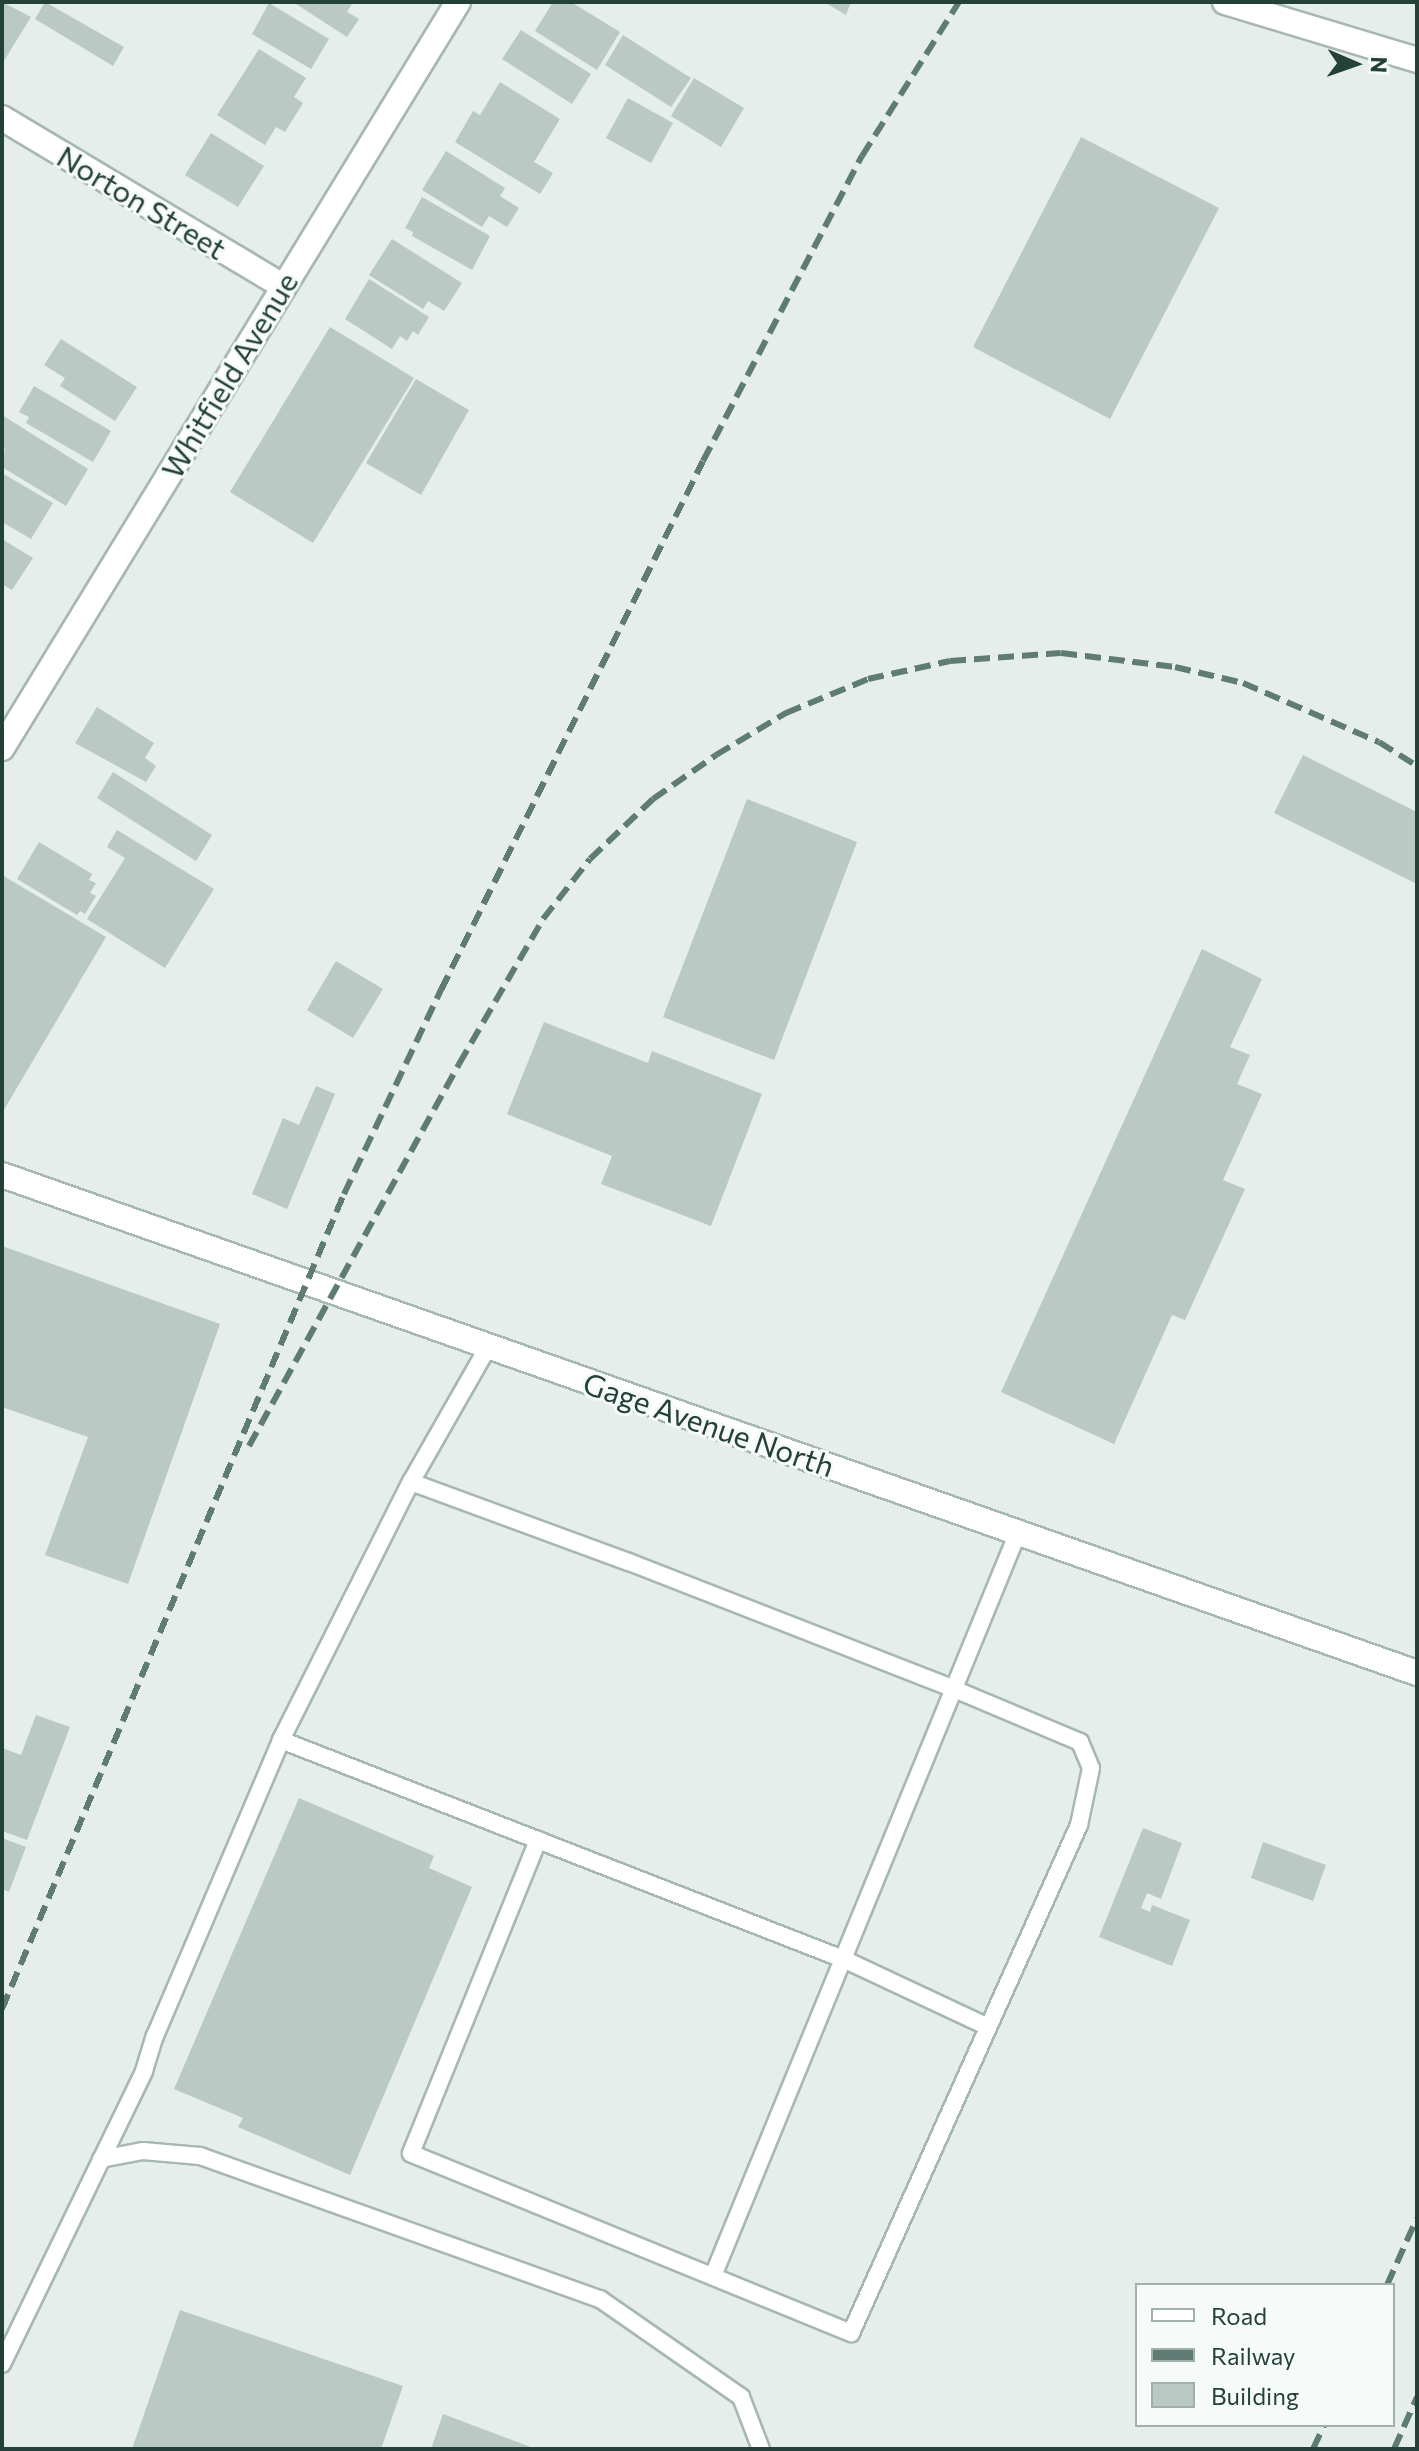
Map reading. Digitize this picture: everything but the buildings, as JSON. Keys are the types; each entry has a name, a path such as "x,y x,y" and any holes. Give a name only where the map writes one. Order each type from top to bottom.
{"main road":[{"name":"Whitfield Avenue","path":"2,748 458,2"},
{"path":"1225,2 1417,60"},
{"name":"Norton Street","path":"2,118 283,286"},
{"name":"Gage Avenue North","path":"2,1175 1417,1673"}],"lane":[{"path":"2,2364 144,2071 155,2036 281,1740 411,1482 488,1347"},
{"path":"411,1482 644,1567 1080,1742 1091,1768 1079,1825 851,2333 411,2153 538,1840"},
{"path":"713,2276 1018,1533"},
{"path":"281,1740 843,1959 988,2027"},
{"path":"101,2159 143,2151 200,2156 600,2299 741,2397 761,2449"}],"railway":[{"path":"2,2009 344,1194 441,990 703,461 862,156 959,2"},
{"path":"249,1446 459,1064 543,919 590,859 653,799 716,755 786,713 868,679 950,661 1061,653 1175,667 1243,683 1379,742 1417,766"},
{"path":"1388,2283 1417,2218"},
{"path":"1394,2449 1417,2397"},
{"path":"1313,2449 1323,2427"}]}
